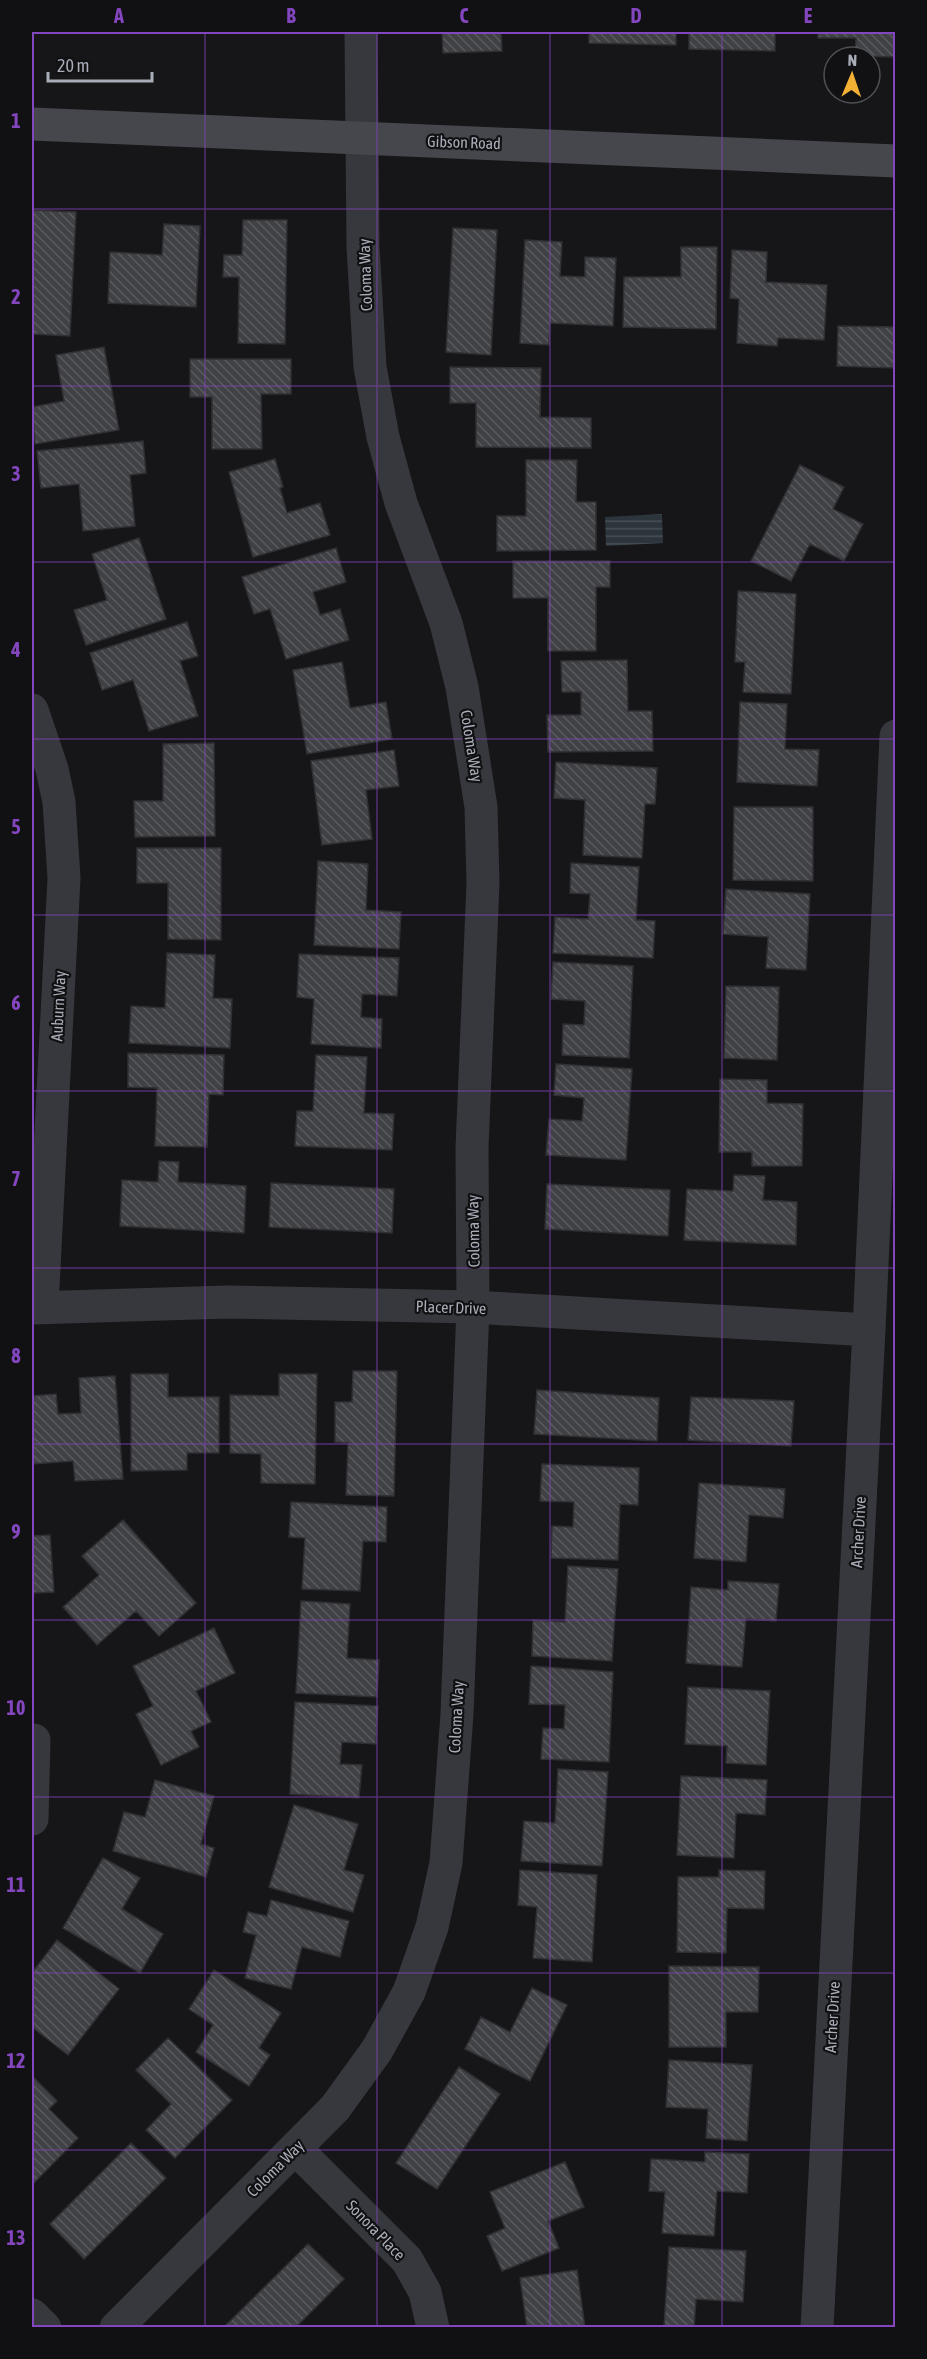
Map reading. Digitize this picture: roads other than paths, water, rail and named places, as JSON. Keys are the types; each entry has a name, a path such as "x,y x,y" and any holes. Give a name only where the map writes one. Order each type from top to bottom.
{"main road":[{"name":"Gibson Road","path":"32,123 896,161"}],"street":[{"name":"Coloma Way","path":"116,2328 342,2098 377,2050 409,1992 432,1927 443,1874 452,1797 474,1307 472,1148 483,883 481,807 462,687 446,623 401,503 383,437 372,378 363,247 361,32"},
{"name":"Auburn Way","path":"32,710 52,769 59,802 64,878 37,1307"},
{"name":"Archer Drive","path":"817,2328 869,1330 896,736"},
{"name":"Placer Drive","path":"37,1307 228,1302 474,1307 869,1330"},
{"path":"32,1819 34,1740"},
{"name":"Sonora Place","path":"295,2148 407,2260 425,2292 433,2328"},
{"path":"32,2315 45,2328"}]}
